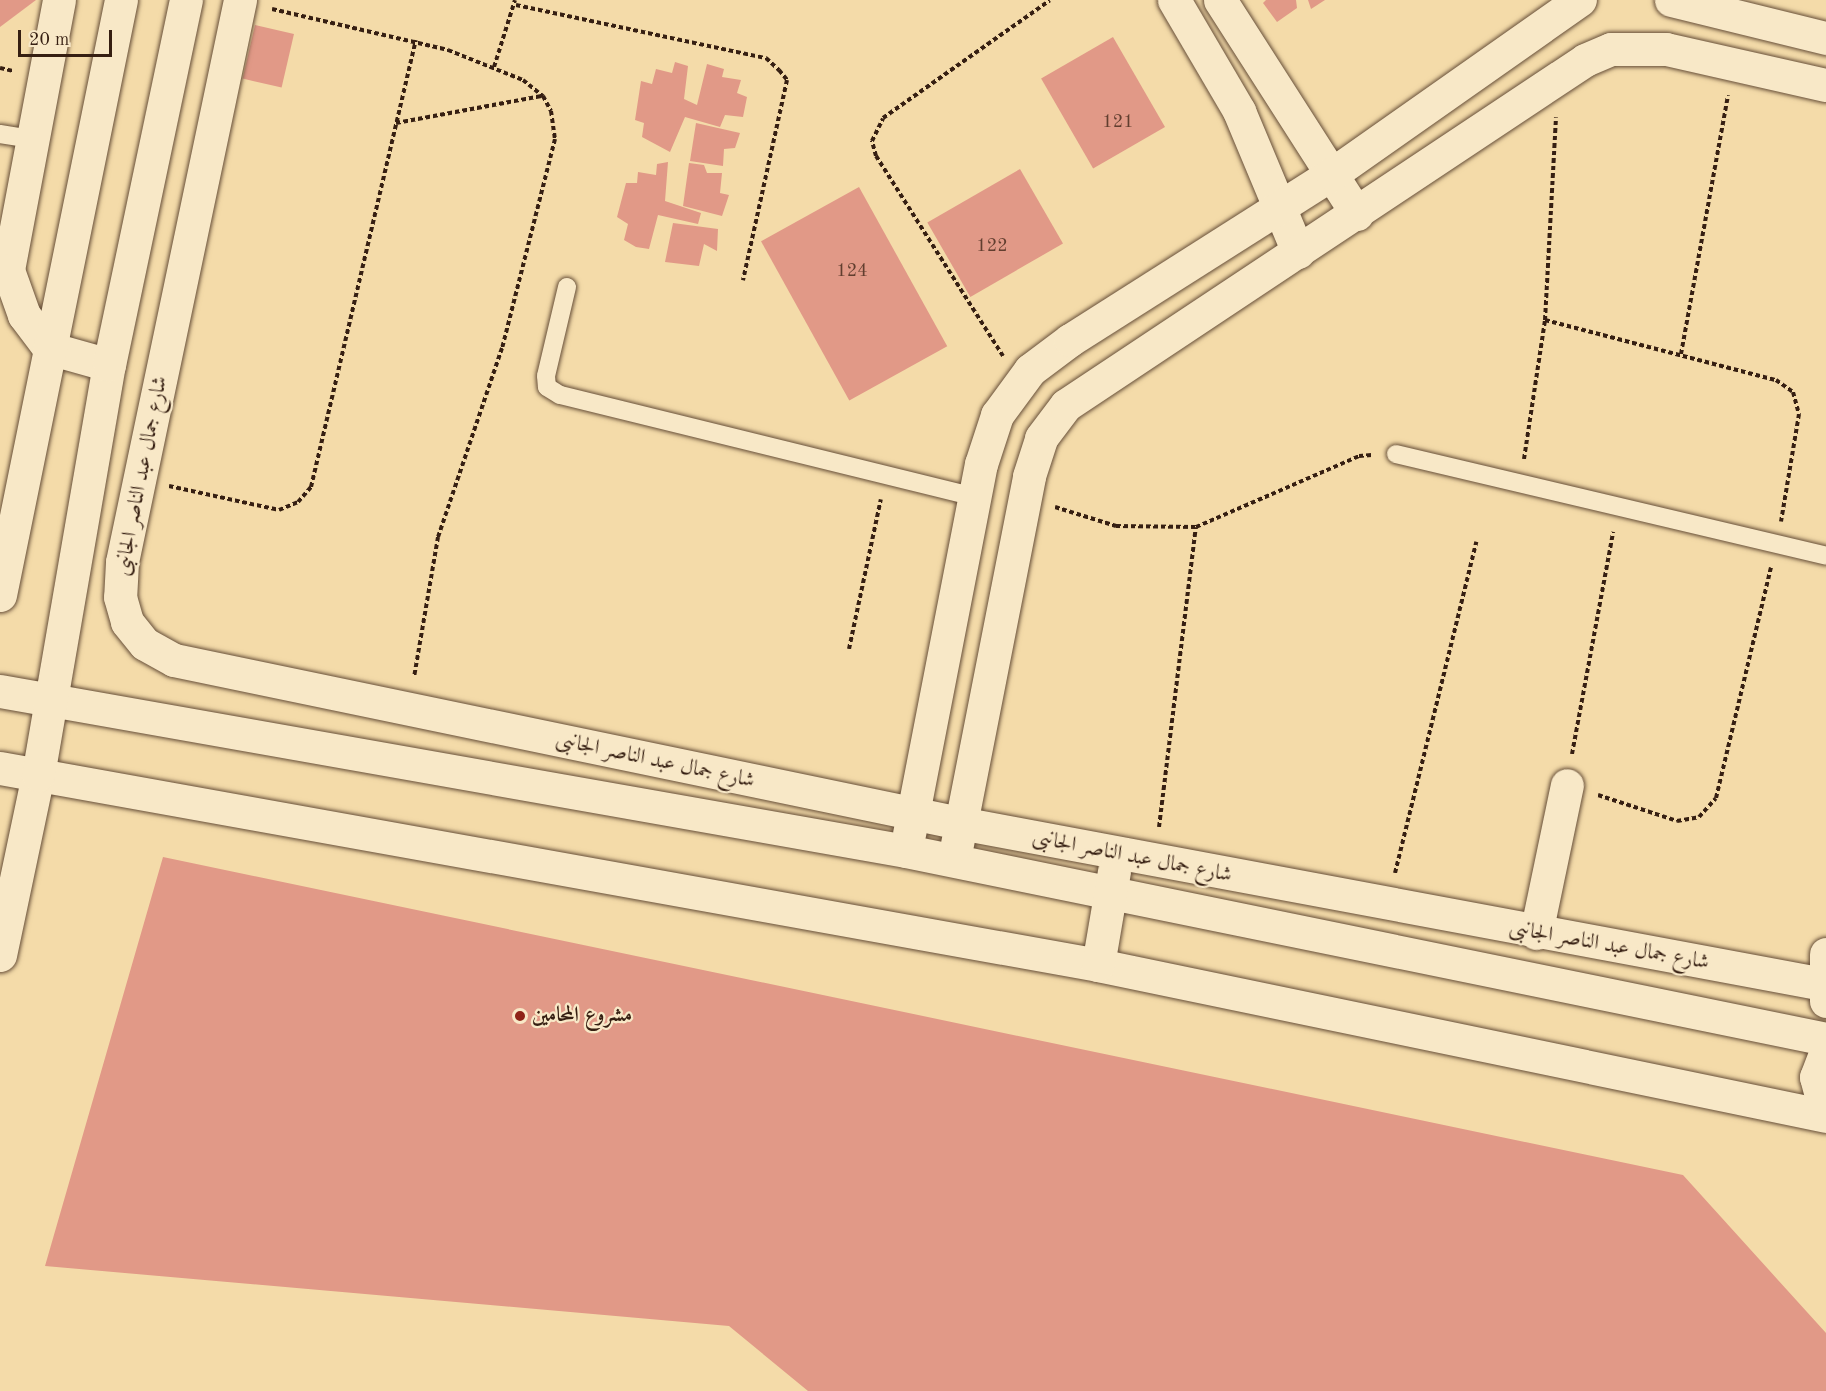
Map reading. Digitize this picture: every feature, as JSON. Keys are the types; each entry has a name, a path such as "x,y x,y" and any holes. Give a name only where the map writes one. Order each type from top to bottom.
{"street":[{"path":"58,0 16,136 8,270 24,315 49,348 109,365"},
{"path":"0,595 121,0"},
{"path":"0,955 38,775 109,365 186,0"},
{"path":"1174,0 1234,102 1281,206 1298,252"},
{"path":"1220,0 1357,214"},
{"path":"1671,0 1826,38"},
{"name":"شارع جمال عبد الناصر الجانبى","path":"240,1 122,562 120,597 127,622 145,644 174,660 960,823 1536,933 1825,980"},
{"path":"906,851 975,497 997,415 1030,370 1332,174 1575,1"},
{"path":"955,861 960,823 1025,496 1041,438 1066,405 1357,214 1558,76 1611,49 1666,49 1734,62 1826,85"},
{"path":"0,691 906,851 1826,1039"},
{"path":"0,768 1098,965 1826,1116 1816,1077 1826,1051"},
{"path":"1536,933 1567,785"},
{"path":"1098,965 1118,854"}],"lane":[{"path":"567,287 546,376 547,387 560,395 975,497"},
{"path":"1396,454 1826,556"}],"path":[{"path":"1003,356 876,156 872,141 883,118 1050,0"},
{"path":"240,1 416,40 523,80 543,96 551,111 555,139 502,348 438,537 407,710"},
{"path":"495,68 515,2 766,58 787,80 743,280"},
{"path":"139,480 279,510 298,502 311,487 416,40"},
{"path":"1681,354 1734,62"},
{"path":"1521,483 1545,320 1558,76"},
{"path":"396,123 543,96"},
{"path":"1545,320 1776,380 1793,392 1799,414 1777,544 1716,798 1699,817 1677,821 1567,785 1618,507"},
{"path":"1025,496 1116,526 1196,527 1359,456 1396,454"},
{"path":"849,649 886,475"},
{"path":"1155,862 1196,527"},
{"path":"1387,905 1476,542"}],"building":[{"path":"0,0 36,0 0,27"},
{"path":"1266,0 1296,0 1297,8 1277,22 1263,3"},
{"path":"1308,0 1325,0 1311,9"},
{"path":"255,25 294,34 282,88 243,79"},
{"path":"1113,37 1165,127 1093,169 1041,78"},
{"path":"675,62 688,66 684,99 697,105 707,64 724,69 722,77 741,80 737,93 747,97 743,117 725,115 720,127 685,117 670,152 642,137 644,123 635,120 641,81 652,84 656,69 672,73"},
{"path":"696,123 740,133 735,148 724,149 723,166 690,161"},
{"path":"668,162 665,201 701,213 698,224 658,215 649,249 636,247 624,240 628,224 617,217 626,183 637,183 638,172 656,175 657,164"},
{"path":"689,163 704,165 707,173 722,173 720,193 729,195 722,216 683,206"},
{"path":"1020,169 1063,243 970,297 927,222"},
{"path":"859,187 947,346 849,400 761,241"},
{"path":"673,223 718,229 717,251 704,244 699,266 665,262"},
{"name":"مشروع المحامين","path":"163,857 1683,1175 1826,1333 1826,1391 808,1391 729,1326 45,1266"}],"place":[{"name":"مشروع المحامين","path":"520,1016"}]}
